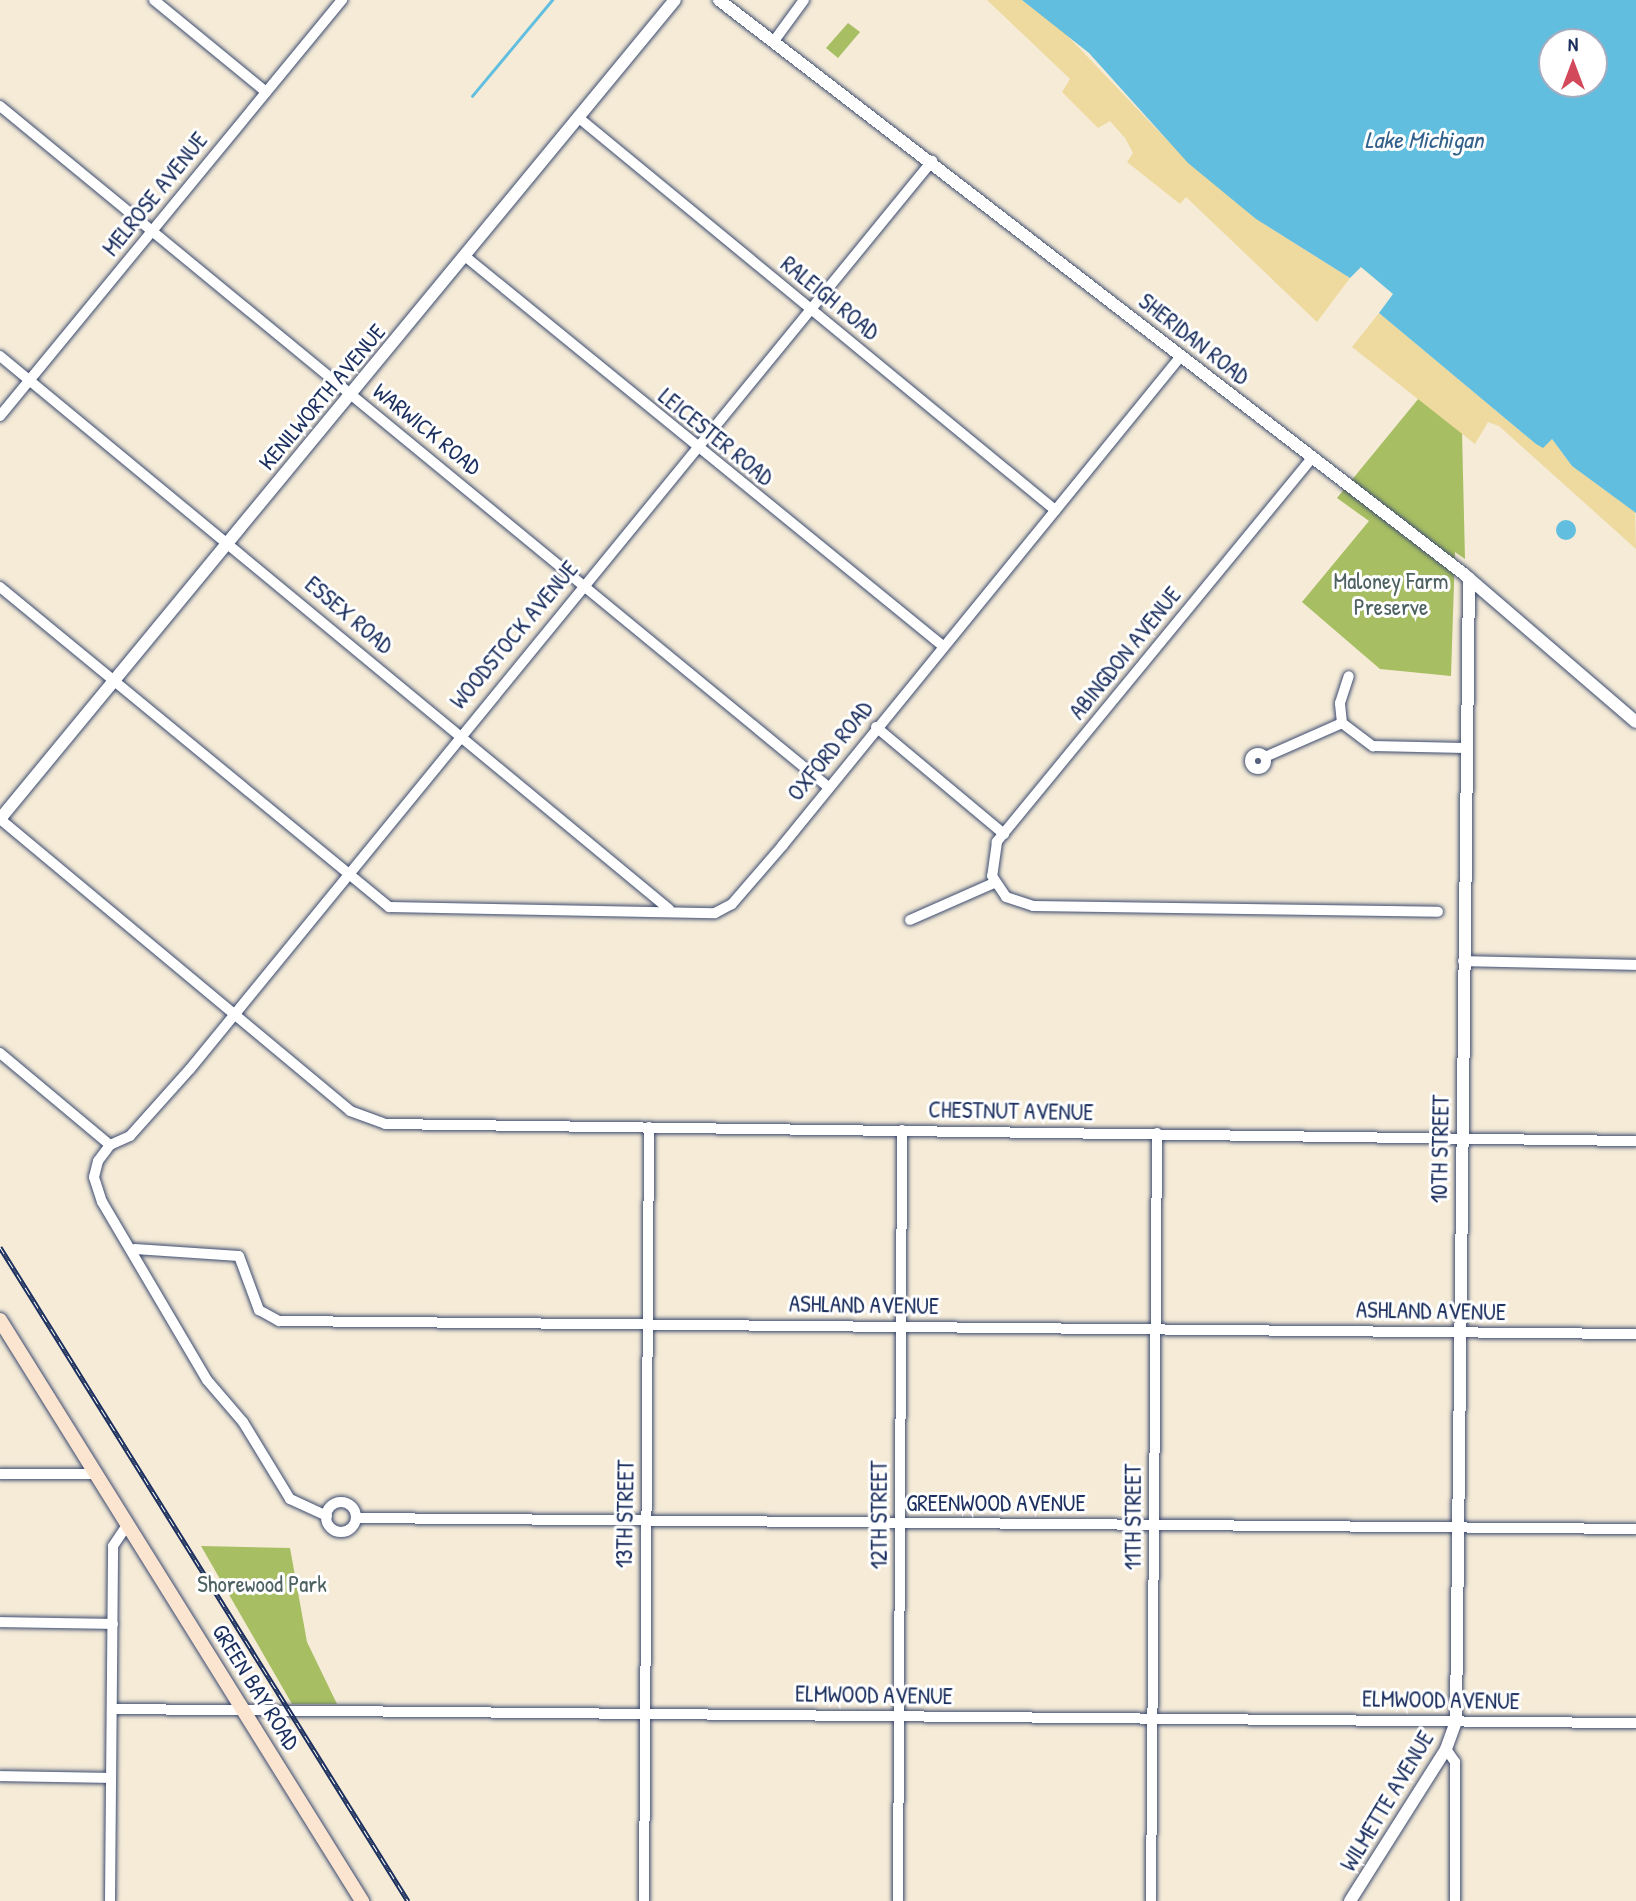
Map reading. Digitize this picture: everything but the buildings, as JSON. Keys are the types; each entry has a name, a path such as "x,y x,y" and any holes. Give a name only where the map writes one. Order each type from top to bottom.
{"main road":[{"name":"GREEN BAY ROAD","path":"0,1320 362,1901"}],"street":[{"path":"154,0 266,92"},
{"name":"MELROSE AVENUE","path":"0,416 342,0"},
{"name":"KENILWORTH AVENUE","path":"0,819 115,683 675,0"},
{"name":"SHERIDAN ROAD","path":"719,0 932,161 1469,578 1636,722"},
{"path":"774,41 804,0"},
{"name":"WARWICK ROAD","path":"0,106 827,786"},
{"name":"RALEIGH ROAD","path":"579,118 1055,510"},
{"name":"WOODSTOCK AVENUE","path":"110,1145 130,1136 932,161"},
{"name":"LEICESTER ROAD","path":"466,257 696,448 943,646"},
{"name":"ESSEX ROAD","path":"0,356 668,909"},
{"name":"OXFORD ROAD","path":"346,872 389,907 668,909 705,914 727,909 1181,356"},
{"name":"ABINGDON AVENUE","path":"994,883 992,858 1004,834 1312,458"},
{"name":"10TH STREET","path":"1455,1721 1469,578"},
{"path":"0,587 346,872"},
{"path":"1349,676 1340,703 1342,723 1373,746 1465,748"},
{"path":"1265,757 1342,723"},
{"path":"876,727 1004,834"},
{"name":"CHESTNUT AVENUE","path":"0,819 350,1111 385,1124 1636,1141"},
{"path":"910,920 994,883 1013,901 1033,906 1438,912"},
{"path":"1463,961 1636,965"},
{"path":"0,1053 110,1145 98,1161 95,1185 135,1249 207,1380 256,1440 272,1475 298,1506 327,1516"},
{"name":"13TH STREET","path":"644,1901 649,1127"},
{"name":"12TH STREET","path":"898,1901 902,1130"},
{"name":"11TH STREET","path":"1151,1901 1157,1133"},
{"name":"ASHLAND AVENUE","path":"135,1249 239,1256 259,1310 270,1320 1636,1334"},
{"path":"0,1474 96,1474"},
{"name":"GREENWOOD AVENUE","path":"356,1518 345,1503 331,1507 327,1516 341,1532 356,1518 1636,1529"},
{"path":"110,1901 113,1546 128,1524"},
{"path":"0,1622 113,1624"},
{"name":"ELMWOOD AVENUE","path":"112,1709 1636,1723"},
{"name":"WILMETTE AVENUE","path":"1350,1901 1446,1749 1455,1721"},
{"path":"1446,1749 1455,1762 1455,1901"},
{"path":"0,1776 111,1778"}],"green space":[{"path":"848,23 860,32 838,58 826,48"},
{"name":"Maloney Farm Preserve","path":"1419,398 1462,432 1465,559 1455,552 1451,676 1380,669 1302,602 1369,521 1337,498"},
{"name":"Shorewood Park","path":"201,1546 290,1548 307,1642 337,1704 292,1704"}],"sand":[{"path":"987,0 1022,0 1062,30 1168,141 1256,219 1350,278 1317,322 1186,197 1180,204 1127,162 1133,153 1125,138 1110,121 1098,128 1062,92 1070,79"},
{"path":"1379,313 1536,444 1551,438 1572,466 1635,512 1636,549 1499,426 1488,422 1475,444 1352,347"}],"water":[{"name":"Lake Michigan","path":"1022,0 1636,0 1636,513 1572,466 1552,439 1543,448 1536,444 1379,313 1393,294 1361,267 1350,278 1256,219 1188,163 1089,53"},
{"path":"1566,520 1573,523 1576,530 1573,537 1566,540 1559,537 1556,530 1559,523"}],"waterway":[{"path":"472,96 552,0"}],"railway":[{"path":"0,1247 408,1901"}]}
